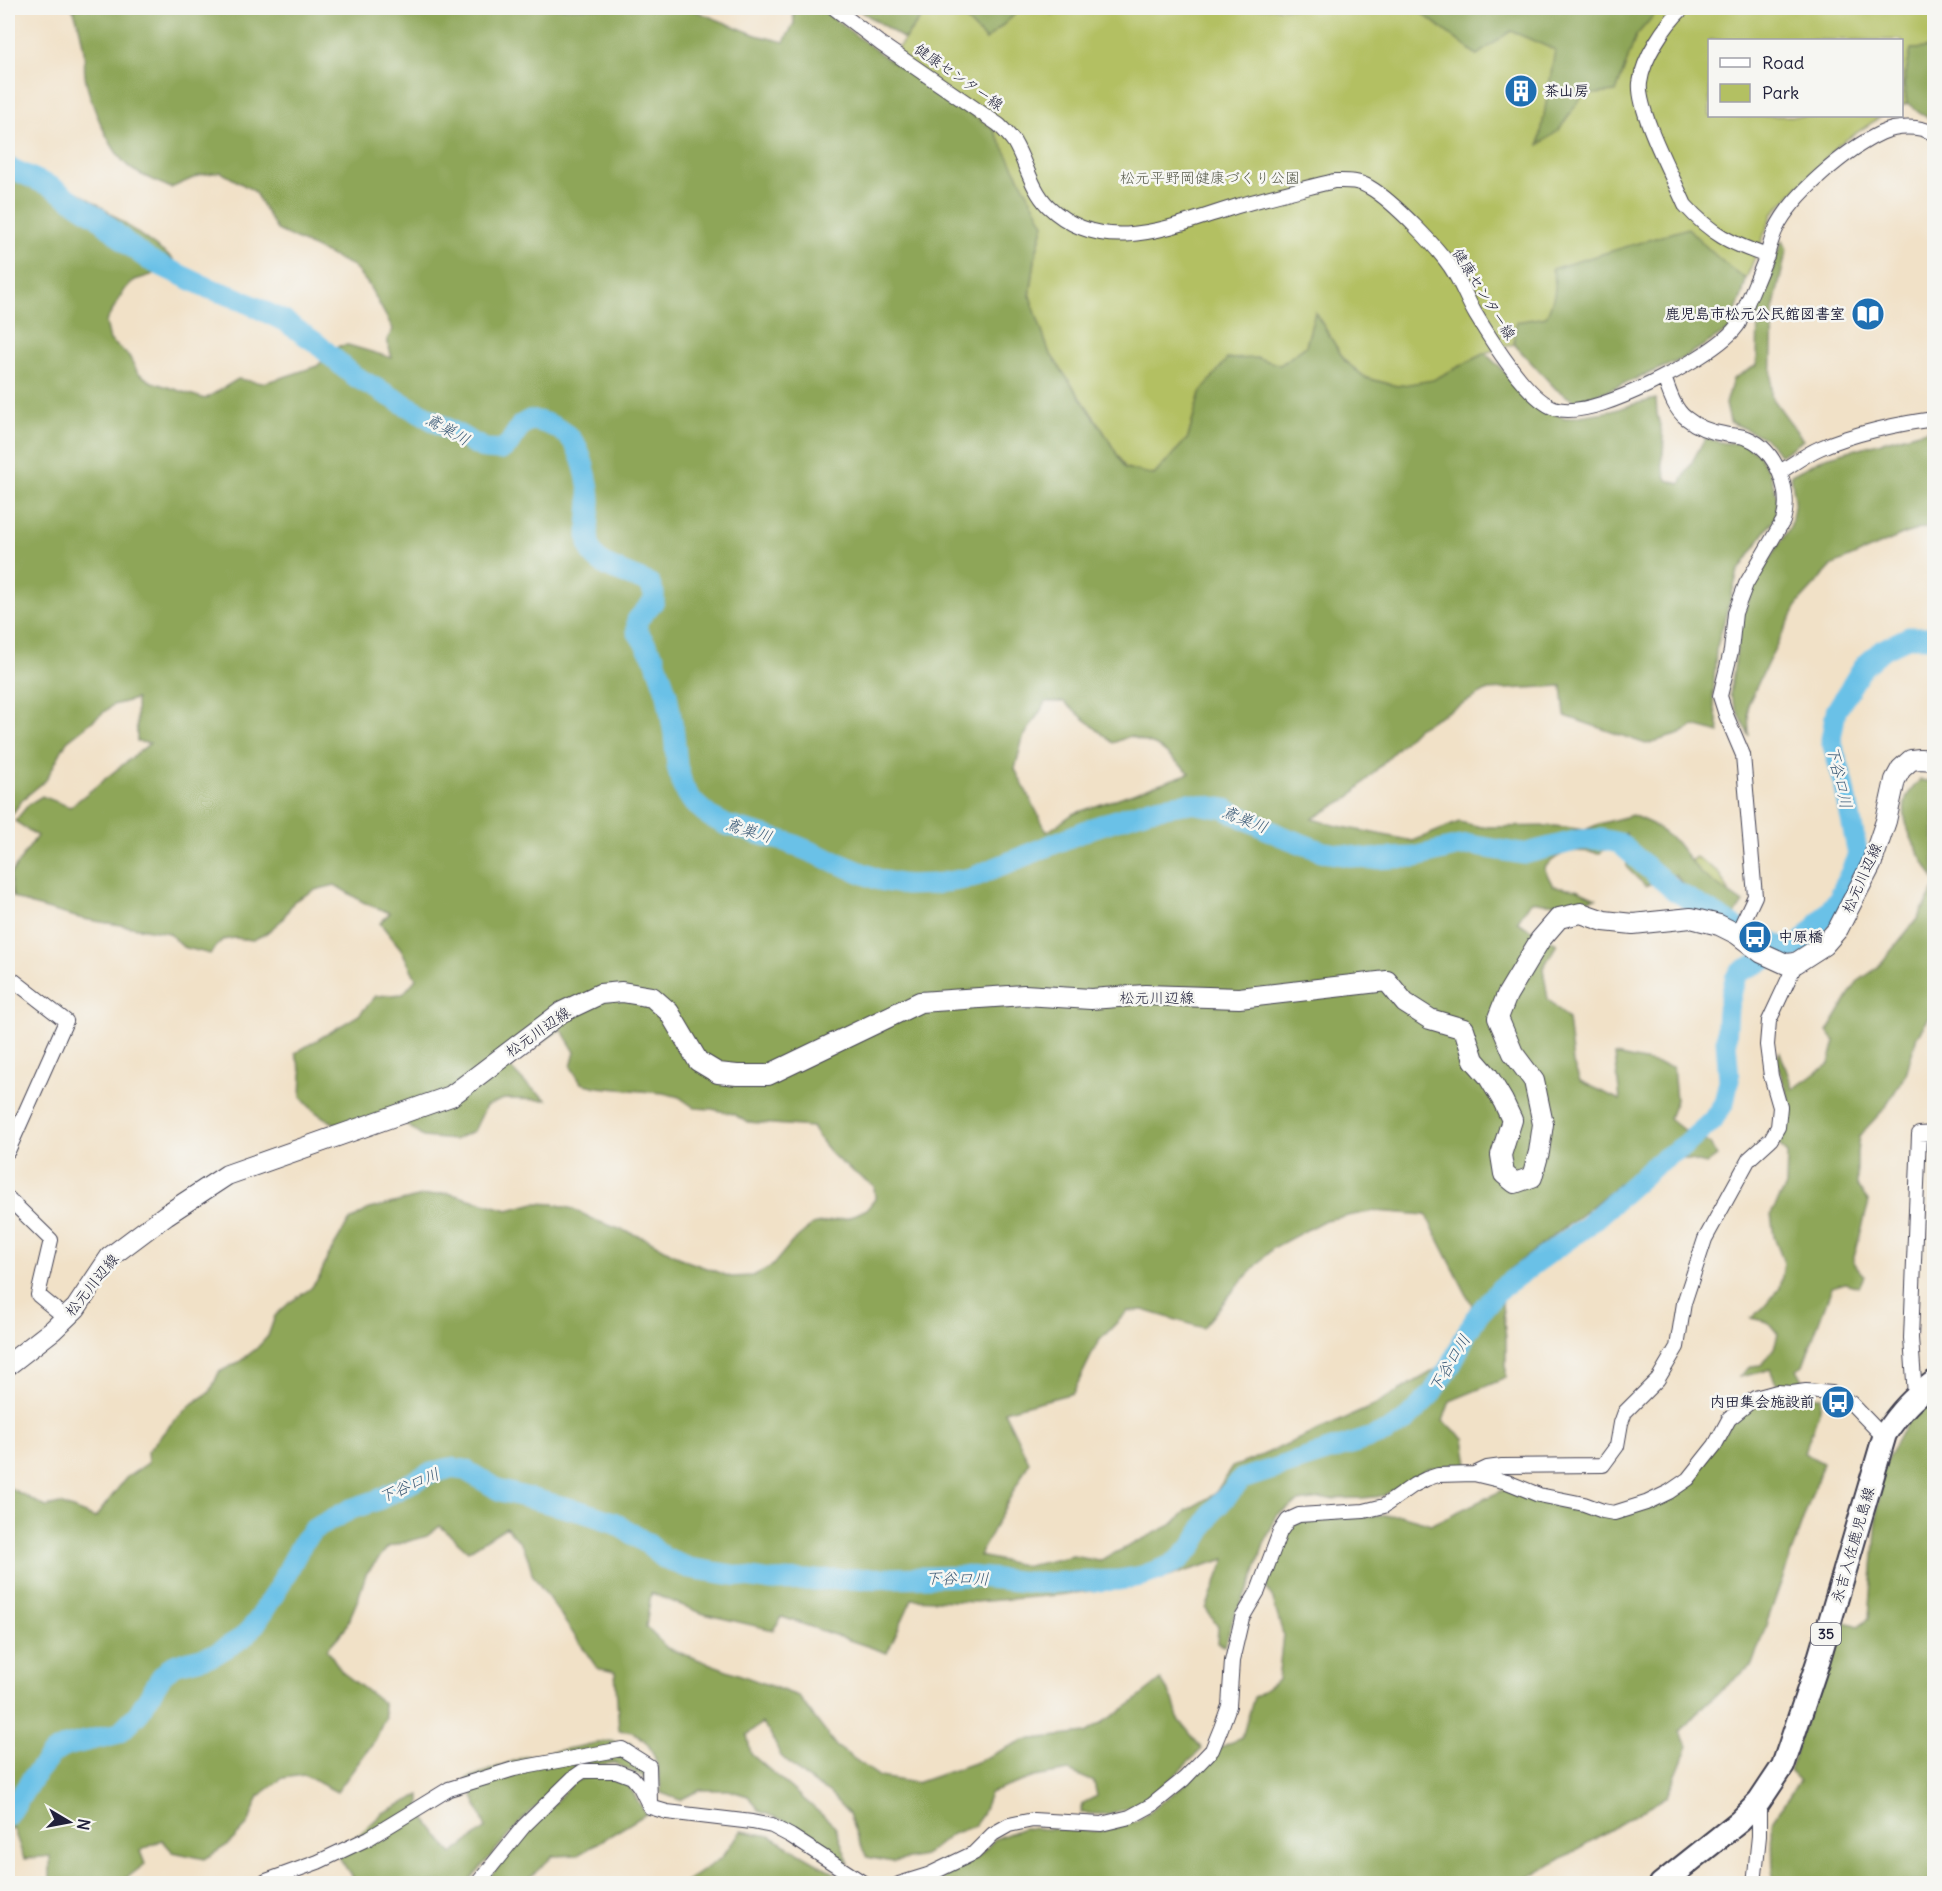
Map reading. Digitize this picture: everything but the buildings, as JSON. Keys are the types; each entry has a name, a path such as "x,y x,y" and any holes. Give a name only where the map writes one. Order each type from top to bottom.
{"main road":[{"name":"松元川辺線","path":"8,1365 29,1350 76,1308 110,1257 166,1215 227,1175 451,1096 562,1012 600,994 622,992 652,997 669,1012 698,1061 718,1073 738,1076 768,1074 920,1002 1024,995 1091,999 1145,995 1239,998 1387,981 1405,1004 1430,1019 1464,1029 1474,1060 1498,1093 1512,1120 1501,1155 1504,1174 1515,1184 1532,1177 1543,1124 1534,1081 1513,1053 1498,1018 1507,995 1528,958 1559,918 1581,913 1604,921 1633,924 1691,918 1740,928 1762,953 1791,964 1824,945 1838,929 1871,865 1886,821 1895,780 1901,769 1911,760 1935,760"},
{"name":"永吉入佐鹿児島線","path":"1660,1884 1740,1821 1759,1803 1783,1766 1818,1662 1885,1434 1898,1413 1915,1396 1935,1382"}],"street":[{"name":"健康センター線","path":"834,8 881,44 999,125 1013,141 1032,182 1046,204 1065,220 1088,230 1106,234 1154,232 1334,181 1368,186 1439,252 1455,273 1476,314 1517,375 1537,396 1554,408 1578,410 1632,393 1664,378 1734,332 1777,228 1791,206 1811,184 1841,158 1881,133 1899,128 1913,128 1935,134"},
{"path":"1683,8 1663,29 1647,61 1640,83 1642,109 1685,205 1722,238 1737,246 1767,255"},
{"path":"1664,378 1683,417 1700,428 1745,437 1758,443 1780,472 1786,500 1783,521 1746,584 1735,612 1731,651 1720,696 1743,754 1755,896 1740,928"},
{"path":"1780,472 1820,448 1860,435 1935,419"},
{"path":"1474,1474 1487,1468 1502,1466 1603,1465 1617,1446 1625,1412 1658,1379 1677,1347 1684,1304 1705,1239 1749,1159 1771,1139 1778,1127 1780,1107 1771,1076 1767,1045 1769,1021 1791,964"},
{"path":"8,976 66,1022 8,1151"},
{"path":"1915,1396 1911,1338 1919,1134 1935,1133"},
{"path":"8,1198 51,1240 38,1296 66,1318"},
{"path":"898,1884 928,1875 974,1853 993,1834 1009,1825 1033,1820 1101,1824 1130,1817 1152,1805 1184,1779 1212,1750 1229,1706 1232,1661 1242,1618 1258,1591 1280,1532 1288,1520 1299,1515 1374,1509 1384,1506 1426,1479 1438,1475 1474,1474 1507,1482 1539,1495 1614,1513 1646,1503 1669,1492 1688,1479 1715,1445 1729,1419 1755,1398 1777,1392 1832,1393 1851,1403 1877,1430 1885,1434"},
{"path":"266,1881 318,1862 369,1838 449,1790 514,1768 622,1749 649,1767 650,1807"},
{"path":"477,1884 524,1826 583,1771 616,1771 632,1777 650,1807 667,1812 771,1826 791,1836 865,1884"},
{"path":"1754,1884 1759,1836 1759,1803"}],"green space":[{"path":"72,8 688,8 756,35 784,42 794,23 793,8 819,8 889,60 994,130 1044,224 1036,253 1030,296 1049,352 1102,429 1125,468 1154,475 1188,438 1200,393 1227,359 1258,358 1280,365 1306,346 1315,312 1345,361 1366,378 1397,386 1433,380 1485,353 1545,411 1566,418 1612,411 1656,399 1657,414 1664,441 1662,465 1667,480 1680,484 1705,438 1725,443 1742,443 1758,453 1770,474 1777,497 1775,517 1738,572 1716,650 1713,699 1720,733 1694,726 1680,734 1646,744 1565,716 1562,686 1488,690 1417,728 1350,797 1312,819 1413,841 1459,822 1482,827 1555,826 1585,830 1632,815 1652,824 1676,842 1701,874 1743,903 1734,916 1686,887 1675,875 1645,886 1627,868 1626,833 1600,853 1570,852 1557,857 1544,868 1553,886 1576,889 1596,898 1564,903 1531,901 1517,922 1557,944 1543,968 1548,999 1568,1019 1573,1063 1580,1081 1620,1100 1615,1055 1673,1067 1676,1100 1669,1118 1681,1128 1710,1144 1717,1156 1706,1164 1682,1158 1620,1183 1509,1270 1502,1304 1506,1338 1506,1378 1450,1401 1443,1421 1464,1438 1468,1464 1428,1469 1383,1496 1298,1502 1277,1515 1264,1544 1251,1585 1234,1615 1225,1646 1217,1643 1218,1627 1206,1609 1225,1559 1145,1584 975,1602 912,1599 887,1653 782,1617 773,1630 704,1614 651,1593 646,1627 667,1648 798,1696 836,1746 880,1777 916,1783 974,1763 1024,1740 1086,1733 1127,1707 1161,1680 1173,1699 1178,1718 1202,1749 1170,1780 1146,1798 1119,1811 1102,1814 1081,1813 1083,1803 1097,1796 1094,1782 1069,1771 1034,1777 990,1793 982,1815 974,1826 952,1834 924,1856 893,1862 867,1857 849,1814 829,1793 803,1776 781,1756 770,1733 762,1723 747,1735 751,1754 835,1826 849,1864 783,1820 761,1812 748,1796 728,1790 700,1790 680,1800 661,1793 658,1767 652,1751 634,1733 619,1730 615,1672 597,1668 532,1574 524,1548 516,1538 506,1527 468,1551 440,1526 427,1536 388,1547 366,1574 345,1629 327,1649 342,1672 383,1703 385,1718 375,1740 337,1792 304,1775 283,1778 259,1796 248,1824 229,1844 205,1859 173,1852 162,1840 140,1851 145,1864 120,1883 50,1883 50,1856 24,1859 13,1827 8,1830 8,1487 46,1507 60,1504 95,1518 126,1478 148,1463 147,1452 171,1424 193,1403 210,1392 219,1372 239,1362 257,1348 268,1336 275,1316 311,1288 320,1276 327,1258 349,1221 369,1209 422,1196 448,1193 508,1210 535,1203 554,1204 573,1209 597,1221 647,1239 684,1260 731,1277 753,1276 772,1266 792,1242 812,1225 848,1218 867,1209 875,1199 874,1186 846,1167 832,1154 812,1127 747,1122 733,1114 695,1108 679,1097 663,1093 597,1087 581,1083 571,1067 575,1052 561,1029 508,1065 525,1083 547,1100 504,1099 486,1106 474,1131 454,1140 423,1137 403,1122 340,1126 323,1117 301,1097 302,1074 295,1053 359,1015 376,996 403,994 416,979 401,949 380,923 390,913 363,902 335,885 315,890 294,901 282,920 265,934 253,940 235,938 222,940 210,954 183,947 169,933 83,919 32,905 13,897 10,875 37,836 15,821 29,804 42,796 70,807 150,743 137,742 136,699 113,705 67,741 46,780 23,799 8,820 8,157 53,178 96,203 173,259 151,275 135,280 124,290 106,322 110,340 129,356 138,373 152,382 205,399 238,379 262,383 317,366 339,346 348,345 392,358 387,340 393,329 368,284 353,266 277,230 254,191 221,172 200,175 171,188 137,173 125,163 109,141 91,99 85,76 81,35","holes":["1046,702 1064,702 1113,743 1130,736 1157,746 1190,773 1073,814 1047,832 1015,769 1023,738","1375,1211 1426,1215 1472,1305 1442,1366 1371,1407 1232,1467 1215,1494 1187,1510 1173,1524 1099,1561 1073,1556 1027,1566 979,1556 1029,1462 1004,1411 1073,1393 1098,1342 1128,1311 1143,1310 1203,1328 1238,1285 1273,1248 1325,1220"]},
{"path":"856,8 928,8 904,39"},
{"name":"松元平野岡健康づくり公園","path":"928,8 954,8 986,40 1022,8 1045,8 1052,15 1061,8 1349,8 1351,11 1356,8 1415,8 1477,55 1540,8 1934,8 1934,48 1911,49 1904,84 1907,103 1903,105 1903,39 1708,39 1708,117 1880,117 1838,145 1773,213 1746,279 1742,295 1678,361 1606,391 1574,401 1556,389 1514,344 1485,353 1433,381 1397,386 1366,378 1345,361 1315,313 1306,346 1280,365 1258,358 1200,393 1188,438 1154,475 1125,468 1102,429 1049,352 1030,297 1036,253 1044,224 889,60"},
{"path":"954,8 1022,8 986,40"},
{"path":"1415,8 1660,8 1636,36 1616,92 1583,95 1559,130 1539,145 1555,50 1511,31 1477,55"},
{"path":"1934,48 1934,122 1907,103 1904,84 1911,49"},
{"path":"1688,228 1715,255 1746,279 1729,330 1678,361 1606,391 1574,401 1556,389 1514,344 1516,322 1546,317 1555,287 1552,269"},
{"path":"1782,240 1787,249 1773,310 1771,396 1803,440 1781,455 1765,438 1730,422 1726,404 1733,379 1757,365 1758,310"},
{"path":"1934,428 1934,525 1907,533 1833,565 1799,602 1748,705 1749,736 1730,695 1742,616 1755,584 1791,525 1795,500 1791,475 1826,457"},
{"path":"1920,780 1934,782 1934,879 1912,841 1905,820 1904,809 1907,797"},
{"path":"1696,857 1718,872 1729,891 1726,897 1686,864"},
{"path":"1934,889 1934,1013 1917,1036 1906,1074 1885,1108 1859,1136 1857,1186 1869,1202 1853,1261 1864,1276 1859,1287 1845,1283 1832,1287 1803,1365 1797,1369 1806,1386 1783,1389 1775,1381 1770,1369 1739,1377 1751,1366 1761,1365 1774,1348 1778,1334 1768,1322 1751,1318 1780,1288 1784,1263 1774,1237 1771,1214 1786,1186 1787,1154 1779,1144 1790,1103 1776,1059 1780,1052 1793,1089 1829,1064 1835,1041 1827,1032 1857,982 1877,968 1917,919"},
{"path":"1934,1395 1934,1883 1773,1883 1772,1822 1799,1781 1789,1771 1838,1620 1858,1626 1869,1618 1879,1493 1874,1484 1907,1422"},
{"path":"1778,1397 1821,1397 1820,1409 1804,1453 1823,1463 1752,1665 1706,1703 1680,1732 1688,1746 1667,1796 1520,1883 941,1884 942,1878 978,1857 995,1839 1023,1828 1102,1831 1137,1821 1189,1781 1219,1748 1242,1737 1254,1697 1278,1680 1283,1634 1272,1597 1266,1587 1286,1535 1296,1523 1310,1519 1400,1515 1432,1524 1505,1489 1601,1517 1674,1496 1733,1422 1758,1402"},
{"path":"608,1741 630,1743 642,1756 647,1779 615,1763 580,1767 524,1818 467,1883 356,1883 335,1851 361,1833 383,1813 420,1795 420,1812 452,1854 486,1828 466,1779 524,1757"},
{"path":"589,1776 615,1776 629,1786 646,1814 578,1855 553,1856 524,1883 484,1884 519,1840 575,1781"},
{"path":"741,1831 770,1836 852,1883 683,1884 721,1858"}],"waterway":[{"name":"鳶巣川","path":"8,167 52,187 98,217 149,260 284,321 315,342 354,376 485,449 501,450 509,444 521,425 530,420 552,426 567,435 575,444 582,459 586,476 590,500 588,538 592,552 607,566 650,584 654,594 654,601 637,620 637,631 655,659 667,694 677,766 683,787 692,801 709,816 726,825 787,842 879,880 906,885 935,884 971,878 1092,828 1150,809 1190,803 1225,809 1281,836 1324,852 1369,859 1415,857 1470,845 1523,854 1579,840 1600,839 1619,843 1675,891 1740,929 1789,950 1797,946 1814,929 1839,898 1858,855 1844,784 1831,739 1836,711 1863,667 1882,650 1909,637 1934,637"},
{"name":"下谷口川","path":"8,1816 33,1777 53,1753 66,1746 119,1733 138,1714 161,1677 171,1667 214,1655 242,1638 256,1623 304,1540 314,1529 351,1509 378,1500 428,1474 450,1468 465,1470 501,1491 613,1522 648,1544 664,1558 689,1568 771,1581 968,1576 1037,1583 1119,1580 1142,1576 1169,1566 1192,1547 1214,1510 1242,1479 1385,1433 1404,1422 1431,1395 1452,1363 1479,1313 1501,1288 1587,1226 1656,1164 1685,1145 1712,1121 1724,1103 1729,1080 1726,1041 1728,1008 1735,979 1739,972 1765,960"}],"place":[{"name":"茶山房","path":"1521,91"},
{"name":"鹿児島市松元公民館図書室","path":"1868,314"},
{"name":"中原橋","path":"1755,937"},
{"name":"内田集会施設前","path":"1838,1402"}]}
